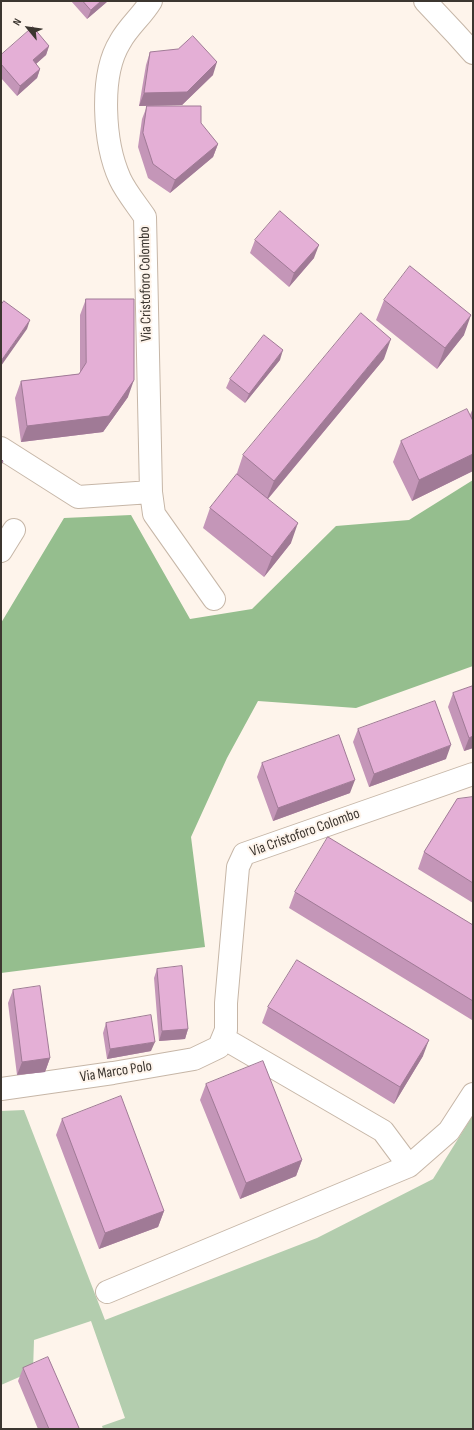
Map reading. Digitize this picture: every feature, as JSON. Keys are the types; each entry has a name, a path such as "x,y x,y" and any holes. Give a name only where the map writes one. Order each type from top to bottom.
{"street":[{"name":"Via Cristoforo Colombo","path":"151,1 119,43 110,67 105,106 110,149 120,179 145,218 151,492 154,514 214,599"},
{"path":"425,1 473,53"},
{"path":"1,448 78,497 151,492"},
{"path":"1,551 14,530"},
{"name":"Via Cristoforo Colombo","path":"223,1038 226,1030 226,1003 238,868 244,854 473,774"},
{"path":"223,1038 383,1131 409,1166"},
{"name":"Via Marco Polo","path":"1,1089 113,1073 194,1059 219,1047 223,1038"},
{"path":"107,1292 409,1166 449,1131 473,1094"}],"green space":[{"path":"473,480 473,666 356,708 258,701 227,758 191,837 205,947 1,973 1,623 64,518 131,515 190,619 252,609 336,526 409,520"},
{"path":"24,1110 105,1320 317,1238 433,1179 473,1115 473,1429 103,1429 102,1426 125,1418 91,1321 34,1340 33,1371 1,1385 1,1111"}],"building":[{"path":"83,1 101,1 91,10"},
{"path":"33,27 49,46 33,60 40,69 20,86 1,64 1,55"},
{"path":"193,36 217,62 187,92 144,93 150,52 178,49"},
{"path":"147,106 201,106 201,123 218,144 175,180 153,164 143,133"},
{"path":"280,211 319,245 294,273 255,240"},
{"path":"410,266 471,315 445,348 384,300"},
{"path":"86,299 134,299 134,380 109,416 27,426 21,381 79,374 86,363"},
{"path":"4,301 30,320 1,361 1,305"},
{"path":"361,313 391,339 274,481 243,455"},
{"path":"264,335 283,350 249,394 230,379"},
{"path":"467,409 473,421 473,454 419,480 401,441"},
{"path":"237,474 298,523 272,557 210,508"},
{"path":"473,686 473,736 469,738 453,693"},
{"path":"435,701 451,745 374,774 358,729"},
{"path":"339,735 355,780 278,808 262,763"},
{"path":"473,797 473,883 424,852 457,799"},
{"path":"328,837 473,925 473,1001 295,892"},
{"path":"297,960 429,1040 400,1087 268,1007"},
{"path":"182,966 188,1029 162,1031 157,969"},
{"path":"40,986 50,1058 22,1062 13,990"},
{"path":"151,1015 155,1042 110,1049 106,1023"},
{"path":"263,1061 302,1160 246,1183 206,1084"},
{"path":"121,1096 164,1211 105,1233 62,1119"},
{"path":"48,1357 79,1428 77,1429 49,1429 23,1368"}]}
